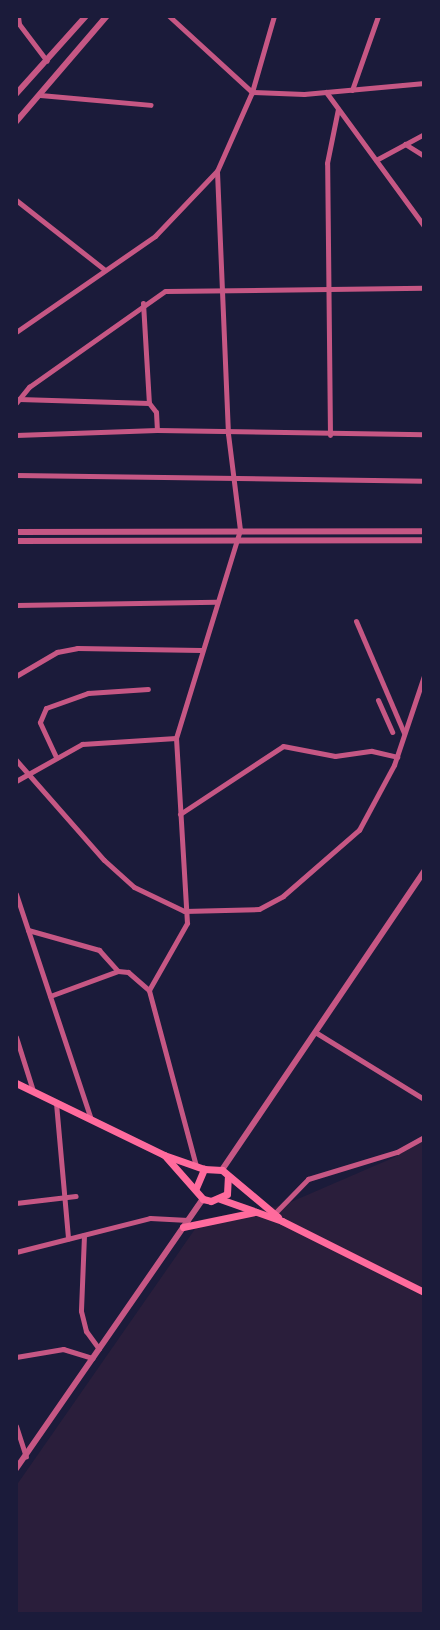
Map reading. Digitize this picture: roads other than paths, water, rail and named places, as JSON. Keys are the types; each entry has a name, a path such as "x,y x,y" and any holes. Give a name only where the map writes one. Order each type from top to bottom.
{"main road":[{"path":"16,1083 164,1155 204,1169 222,1170 282,1221"},
{"path":"164,1155 196,1188 203,1199 220,1200 282,1221 424,1292"},
{"path":"196,1188 204,1169"},
{"path":"220,1200 227,1194 228,1176"},
{"path":"183,1228 255,1211"}],"street":[{"path":"18,16 19,24 47,61"},
{"path":"16,94 86,16"},
{"path":"16,122 107,16"},
{"path":"169,16 252,92 326,92 424,83"},
{"path":"16,332 167,225 217,171 252,92 274,16"},
{"path":"352,90 378,16"},
{"path":"326,92 424,226"},
{"path":"40,95 152,105"},
{"path":"330,435 326,288 328,163 338,109"},
{"path":"376,160 424,134"},
{"path":"405,144 424,156"},
{"path":"149,990 184,932 176,738 216,602 239,541 240,530 236,480 228,434 224,288 217,171"},
{"path":"16,200 105,270"},
{"path":"18,401 28,387 143,304 179,288 424,288"},
{"path":"143,304 149,403 156,412 156,430"},
{"path":"18,401 149,403"},
{"path":"16,435 156,430 228,434 424,434"},
{"path":"16,475 236,480 424,481"},
{"path":"16,532 424,531"},
{"path":"16,542 424,540"},
{"path":"16,605 216,602"},
{"path":"356,621 404,734"},
{"path":"16,676 57,652 77,648 201,650"},
{"path":"16,760 26,774 116,873 184,911 237,912 258,909 283,896 359,830 397,757 424,676"},
{"path":"56,757 40,722 46,708 88,693 148,689"},
{"path":"378,700 392,732"},
{"path":"16,781 56,757 95,741 176,738"},
{"path":"180,814 283,746 336,756 372,751 397,757"},
{"path":"222,1170 424,872"},
{"path":"16,894 91,1120"},
{"path":"28,930 99,950 118,971"},
{"path":"50,996 118,971 128,972 149,990 196,1166"},
{"path":"315,1032 424,1098"},
{"path":"16,1037 33,1092"},
{"path":"56,1103 68,1238"},
{"path":"274,1214 308,1179 397,1152 424,1137"},
{"path":"16,1203 76,1196"},
{"path":"16,1469 203,1199"},
{"path":"16,1252 84,1234 161,1217 188,1220"},
{"path":"84,1234 81,1311 86,1331 99,1350"},
{"path":"16,1357 63,1349 93,1358"},
{"path":"16,1426 26,1456"}]}
